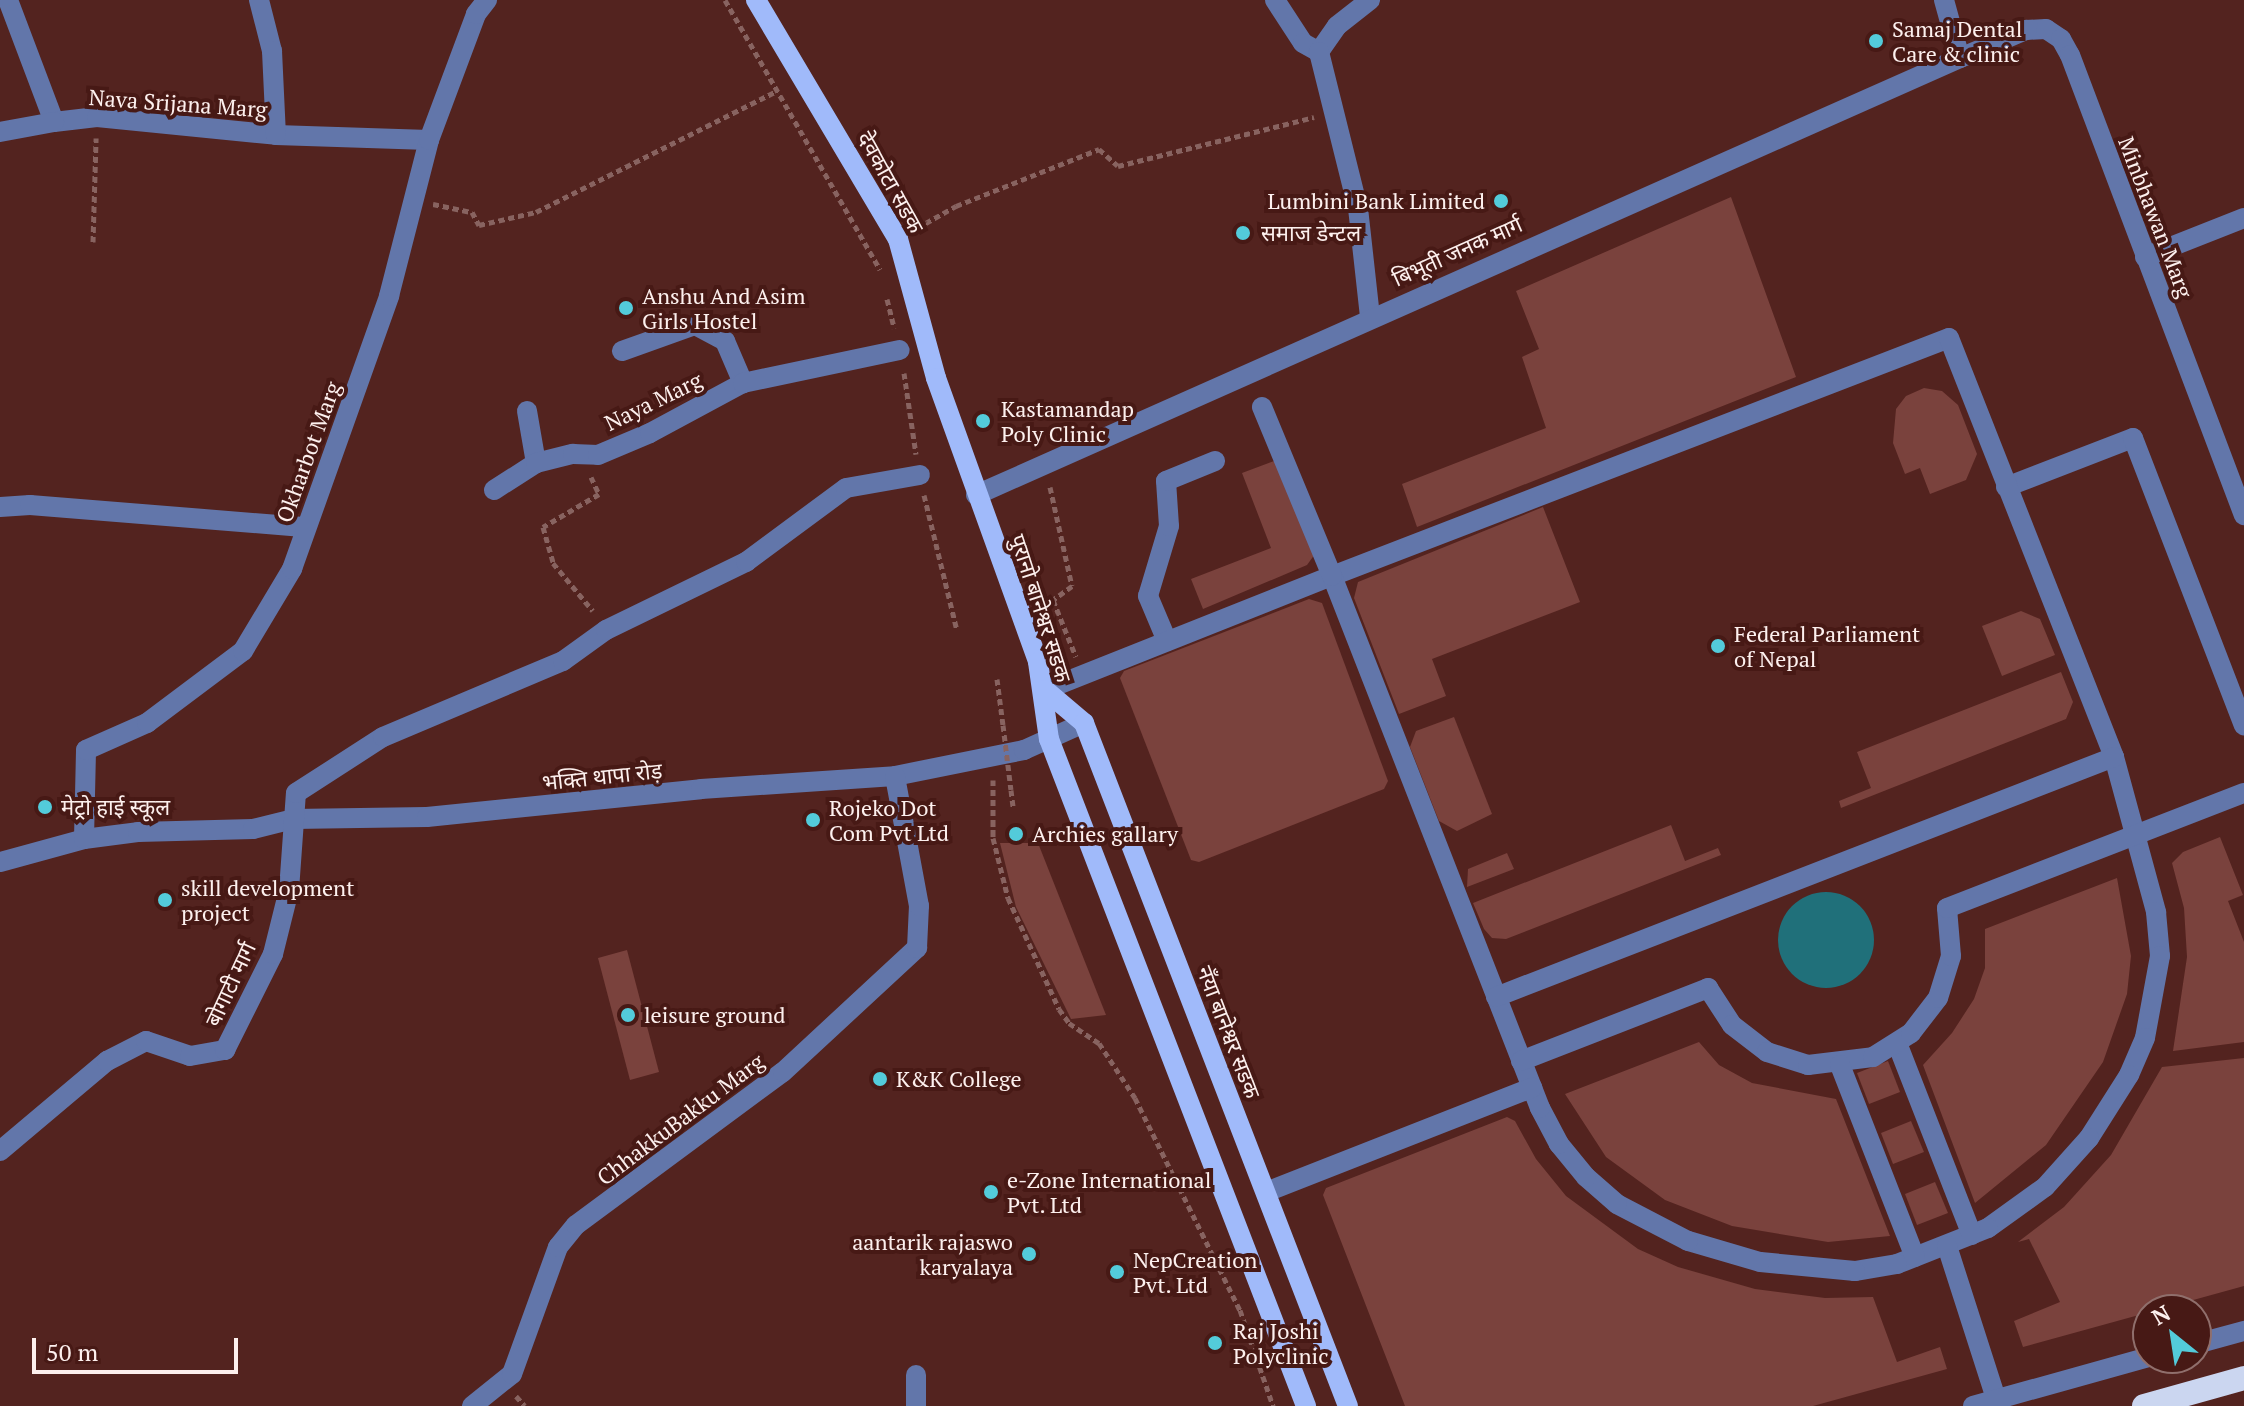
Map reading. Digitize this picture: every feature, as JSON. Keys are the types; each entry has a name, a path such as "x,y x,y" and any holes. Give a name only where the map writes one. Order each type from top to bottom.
{"highway":[{"path":"2144,1406 2244,1378"}],"main road":[{"name":"देवकोटा सडक","path":"756,0 898,239 936,378 976,495"},
{"name":"पुरानो बानेश्वर सडक","path":"976,495 1045,690 1049,739"},
{"name":"नँया बानेश्वर सडक","path":"1045,690 1084,723 1348,1406"},
{"path":"1049,739 1306,1406"}],"street":[{"path":"8,0 54,122"},
{"path":"259,0 272,51 276,135"},
{"name":"Okharbot Marg","path":"84,839 86,750 147,723 243,651 292,569 389,296 429,140 476,14 487,0"},
{"path":"1275,0 1303,43 1319,52 1358,208 1370,316"},
{"path":"1319,52 1337,26 1370,0"},
{"path":"1944,0 1960,58"},
{"name":"Minbhawan Marg","path":"1960,58 2026,30 2046,29 2061,39 2244,515"},
{"name":"बिभूती जनक मार्ग","path":"976,495 1370,316 1960,58"},
{"name":"Nava Srijana Marg","path":"0,132 97,117 276,135 429,140"},
{"path":"2145,257 2244,218"},
{"path":"622,351 695,325 725,341 743,383"},
{"path":"1045,690 1332,576 1949,338 2114,757 2156,912 2160,956 2145,1038 2110,1108 2067,1164 2024,1205 1947,1246 1879,1268 1826,1271 1760,1262 1688,1241 1617,1204 1586,1177 1559,1144 1532,1088 1332,576 1262,407"},
{"name":"Naya Marg","path":"494,490 536,463 580,454 598,455 650,433 743,383 900,350"},
{"path":"527,411 536,463"},
{"path":"2006,487 2133,438 2244,725"},
{"path":"1167,641 1148,596 1169,526 1166,481 1215,461"},
{"path":"293,819 296,793 371,744 563,661 606,630 746,562 846,488 920,475"},
{"path":"0,507 61,507 306,527"},
{"name":"भक्ति थापा रोड़","path":"0,862 84,839 215,831 293,819 427,817 716,787 895,776 993,755 1049,739 1084,723"},
{"path":"1496,997 2114,757"},
{"name":"ChhakkuBakku Marg","path":"472,1406 504,1384 512,1374 558,1247 576,1225 783,1072 917,948 919,906 895,776"},
{"path":"1521,1061 1708,988 1732,1025 1767,1052 1808,1065 1840,1065 1873,1057 1897,1043 1926,1017 1946,978 1952,934 1947,908 2244,793"},
{"name":"बोगाटी मार्ग","path":"0,1151 107,1061 146,1041 190,1056 225,1050 273,954 289,890 293,819"},
{"path":"1897,1043 1972,1235"},
{"path":"1840,1065 1915,1257"},
{"path":"1266,1192 1532,1088"},
{"path":"1947,1246 2009,1400"},
{"path":"2212,1340 2244,1331"},
{"path":"1973,1406 2009,1400 2132,1362"},
{"path":"916,1375 916,1406"}],"path":[{"path":"725,0 883,282"},
{"path":"432,204 472,212 479,225 536,212 777,91"},
{"path":"898,239 956,206 1099,149 1118,166 1334,112"},
{"path":"93,242 97,117"},
{"path":"886,296 900,350 920,475 957,630"},
{"path":"580,454 599,494 543,527 553,563 580,590 589,610 599,613 606,630"},
{"path":"997,679 1013,807"},
{"path":"993,755 993,838 1008,898 1059,1009 1069,1023 1099,1043 1135,1098 1240,1310 1273,1406"}],"shaded area":[{"path":"1731,197 1796,377 1417,527 1402,484 1546,428 1522,357 1539,349 1516,291"},
{"path":"1924,388 1942,391 1958,405 1977,454 1966,480 1930,494 1920,468 1905,474 1893,443 1896,409 1906,396"},
{"path":"1277,460 1315,554 1307,565 1203,609 1191,579 1271,548 1242,473"},
{"path":"1543,507 1580,602 1432,659 1446,696 1399,714 1354,598 1358,582"},
{"path":"1309,599 1322,603 1388,781 1384,789 1199,862 1191,860 1120,678 1124,671"},
{"path":"2021,611 2040,619 2055,655 2002,676 1982,626"},
{"path":"2061,672 2073,702 2066,719 1841,808 1839,801 1871,788 1857,752"},
{"path":"1454,717 1492,814 1457,831 1439,821 1410,747 1416,731"},
{"path":"1671,825 1685,861 1718,848 1721,855 1506,939 1492,938 1484,929 1473,903"},
{"path":"2220,837 2243,895 2228,901 2244,942 2244,1042 2173,1051 2187,957 2184,908 2172,863 2183,852"},
{"path":"1000,843 1038,843 1106,1015 1071,1019 1016,907"},
{"path":"1507,853 1514,869 1467,887 1468,869"},
{"path":"2117,878 2131,956 2127,994 2103,1062 2046,1145 1975,1203 1923,1065 1952,1033 1974,999 1985,968 1985,929"},
{"name":"leisure ground","path":"627,950 659,1072 630,1080 598,958"},
{"path":"1699,1042 1719,1065 1752,1083 1836,1099 1890,1236 1828,1242 1732,1226 1665,1200 1606,1157 1565,1094"},
{"path":"2244,1058 2244,1286 2212,1295 2132,1294 2132,1317 2023,1347 2014,1321 2060,1302 2029,1239 2018,1242 2064,1207 2111,1155 2162,1067"},
{"path":"1888,1061 1900,1092 1869,1104 1857,1073"},
{"path":"1507,1117 1515,1121 1536,1159 1566,1196 1638,1249 1678,1267 1755,1289 1825,1298 1873,1297 1897,1362 1940,1347 1947,1369 1813,1406 1405,1406 1323,1195 1326,1188"},
{"path":"1911,1121 1924,1152 1893,1164 1881,1133"},
{"path":"1935,1182 1948,1213 1917,1225 1905,1194"}],"water":[{"path":"1826,892 1845,895 1860,906 1871,921 1874,940 1871,959 1860,974 1845,985 1826,988 1807,985 1792,974 1781,959 1778,940 1781,921 1792,906 1807,895"}],"place":[{"name":"Samaj Dental Care & clinic","path":"1876,41"},
{"name":"Lumbini Bank Limited","path":"1501,201"},
{"name":"समाज डेन्टल","path":"1243,233"},
{"name":"Anshu And Asim Girls Hostel","path":"626,308"},
{"name":"Kastamandap Poly Clinic","path":"983,421"},
{"name":"Federal Parliament of Nepal","path":"1718,646"},
{"name":"मेट्रो हाई स्कूल","path":"45,807"},
{"name":"Rojeko Dot Com Pvt Ltd","path":"813,820"},
{"name":"Archies gallary","path":"1016,834"},
{"name":"skill development project","path":"165,900"},
{"name":"leisure ground","path":"628,1015"},
{"name":"K&K College","path":"880,1079"},
{"name":"e-Zone International Pvt. Ltd","path":"991,1192"},
{"name":"aantarik rajaswo karyalaya","path":"1029,1254"},
{"name":"NepCreation Pvt. Ltd","path":"1117,1272"},
{"name":"Raj Joshi Polyclinic","path":"1215,1343"}]}
